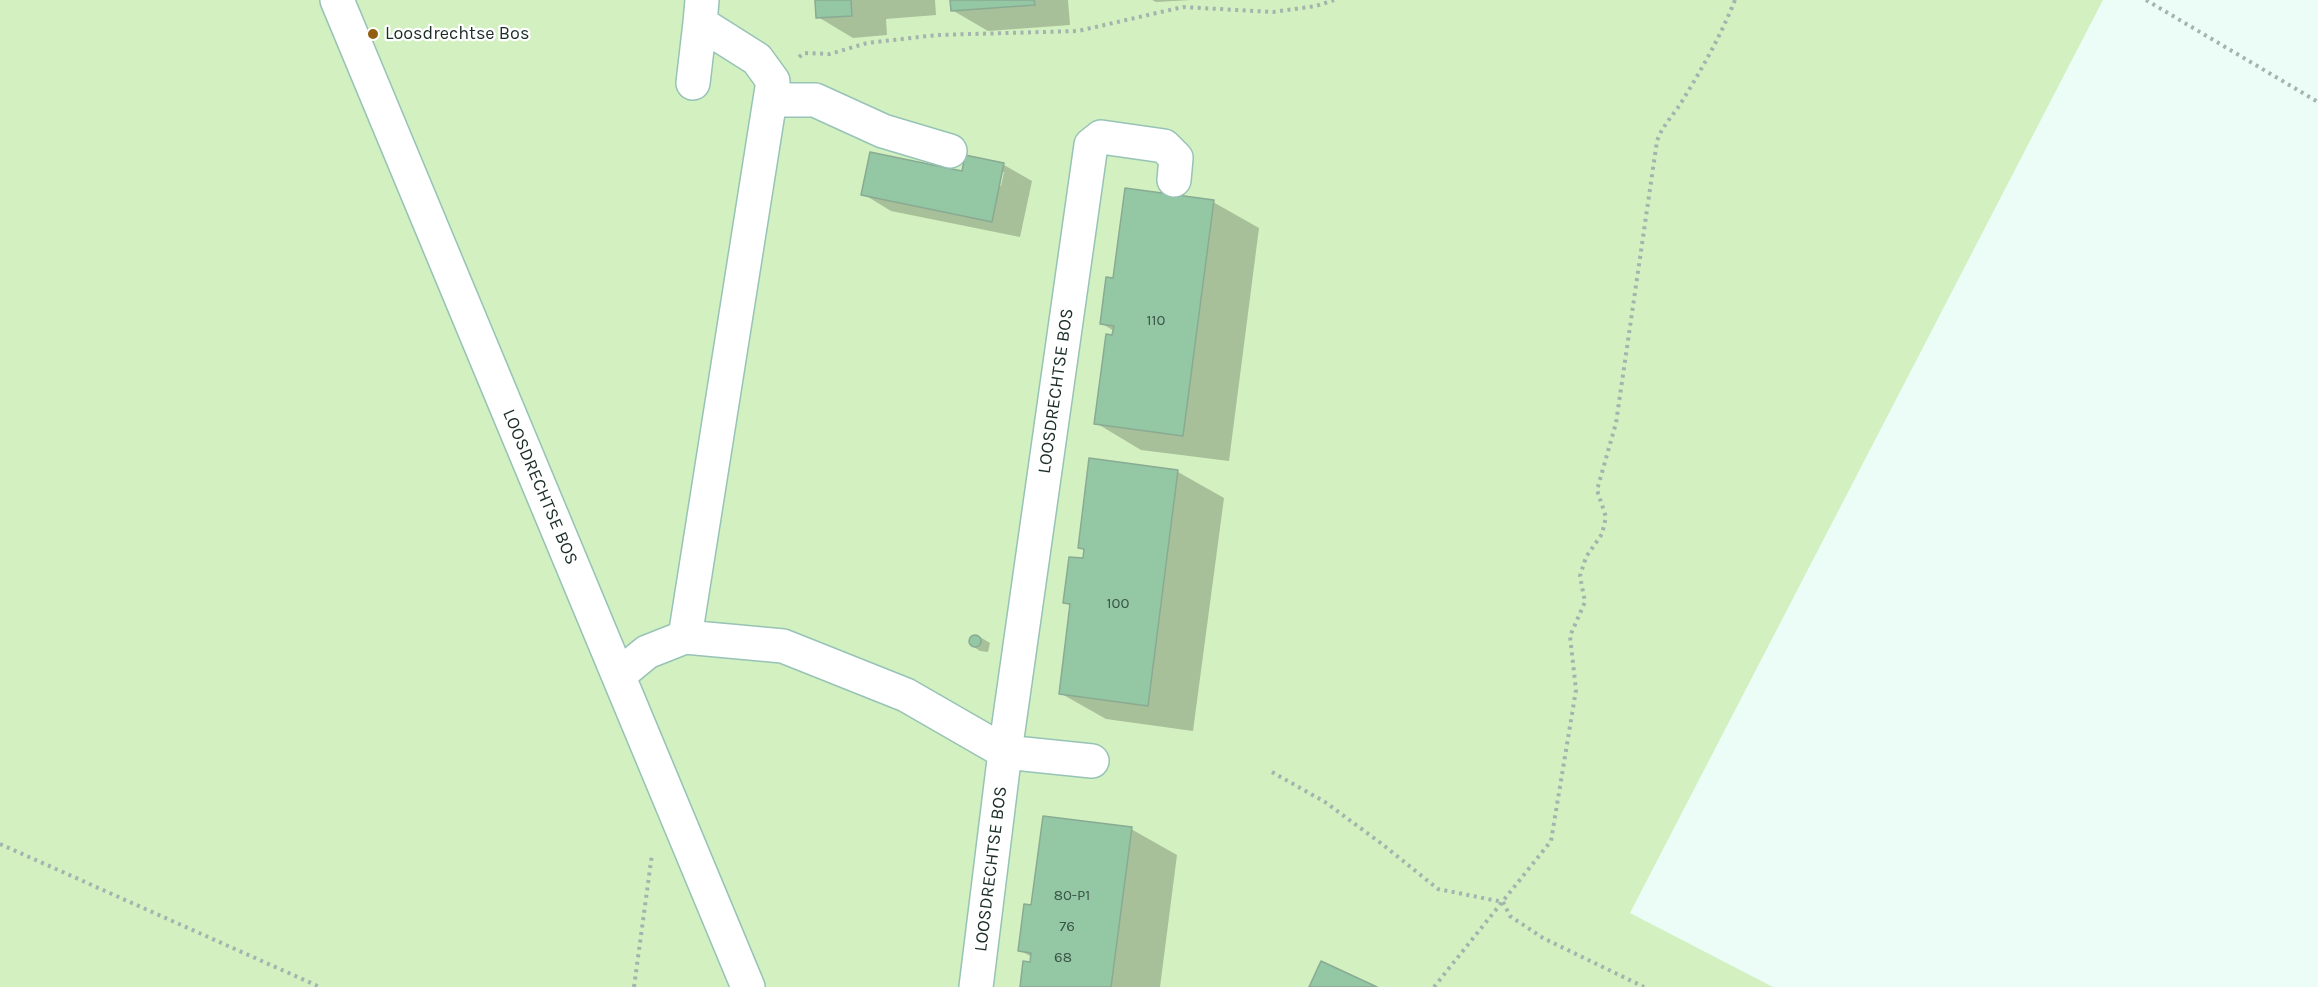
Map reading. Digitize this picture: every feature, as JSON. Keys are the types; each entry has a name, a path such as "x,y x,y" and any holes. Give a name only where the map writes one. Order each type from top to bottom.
{"street":[{"name":"LOOSDRECHTSE BOS","path":"337,0 619,675 661,783 748,987"},
{"path":"685,637 771,91 757,59 701,12"},
{"path":"693,83 701,12"},
{"path":"771,91 815,100 883,131 950,151"},
{"name":"LOOSDRECHTSE BOS","path":"976,987 1005,752 1091,145 1101,137 1164,146 1176,158 1173,180"},
{"path":"619,675 647,652 685,637 783,646 906,695 1005,752 1092,761"}],"path":[{"path":"771,91 804,53 830,54 867,43 937,35 1078,31 1183,7 1273,12 1317,6 1334,0"},
{"path":"1434,987 1551,841 1576,690 1570,636 1585,602 1580,576 1586,557 1602,534 1606,517 1597,490 1617,423 1657,141 1663,126 1682,101 1721,34 1735,0"},
{"path":"2146,0 2318,102"},
{"path":"1272,772 1325,802 1438,889 1503,902"},
{"path":"0,844 320,987"},
{"path":"634,987 652,851"},
{"path":"1503,902 1510,916 1543,938 1644,987"}],"green space":[{"path":"0,0 2103,0 1630,913 1773,987 0,987"}],"building":[{"path":"815,0 851,0 852,16 816,18"},
{"path":"950,0 1034,0 1035,5 951,11"},
{"path":"870,152 962,171 965,155 1004,163 992,222 861,195"},
{"path":"1125,188 1214,200 1183,436 1094,424 1106,334 1112,335 1114,326 1100,324 1106,277 1113,278"},
{"path":"1089,458 1178,470 1148,706 1059,694 1070,604 1063,603 1069,557 1083,558 1084,549 1078,548"},
{"path":"977,635 981,641 977,647 973,647 969,639"},
{"path":"1043,816 1132,827 1111,987 1020,987 1023,961 1030,962 1031,953 1018,951 1024,904 1031,905"},
{"path":"1321,961 1377,987 1309,987"}],"place":[{"name":"Loosdrechtse Bos","path":"373,34"}]}
